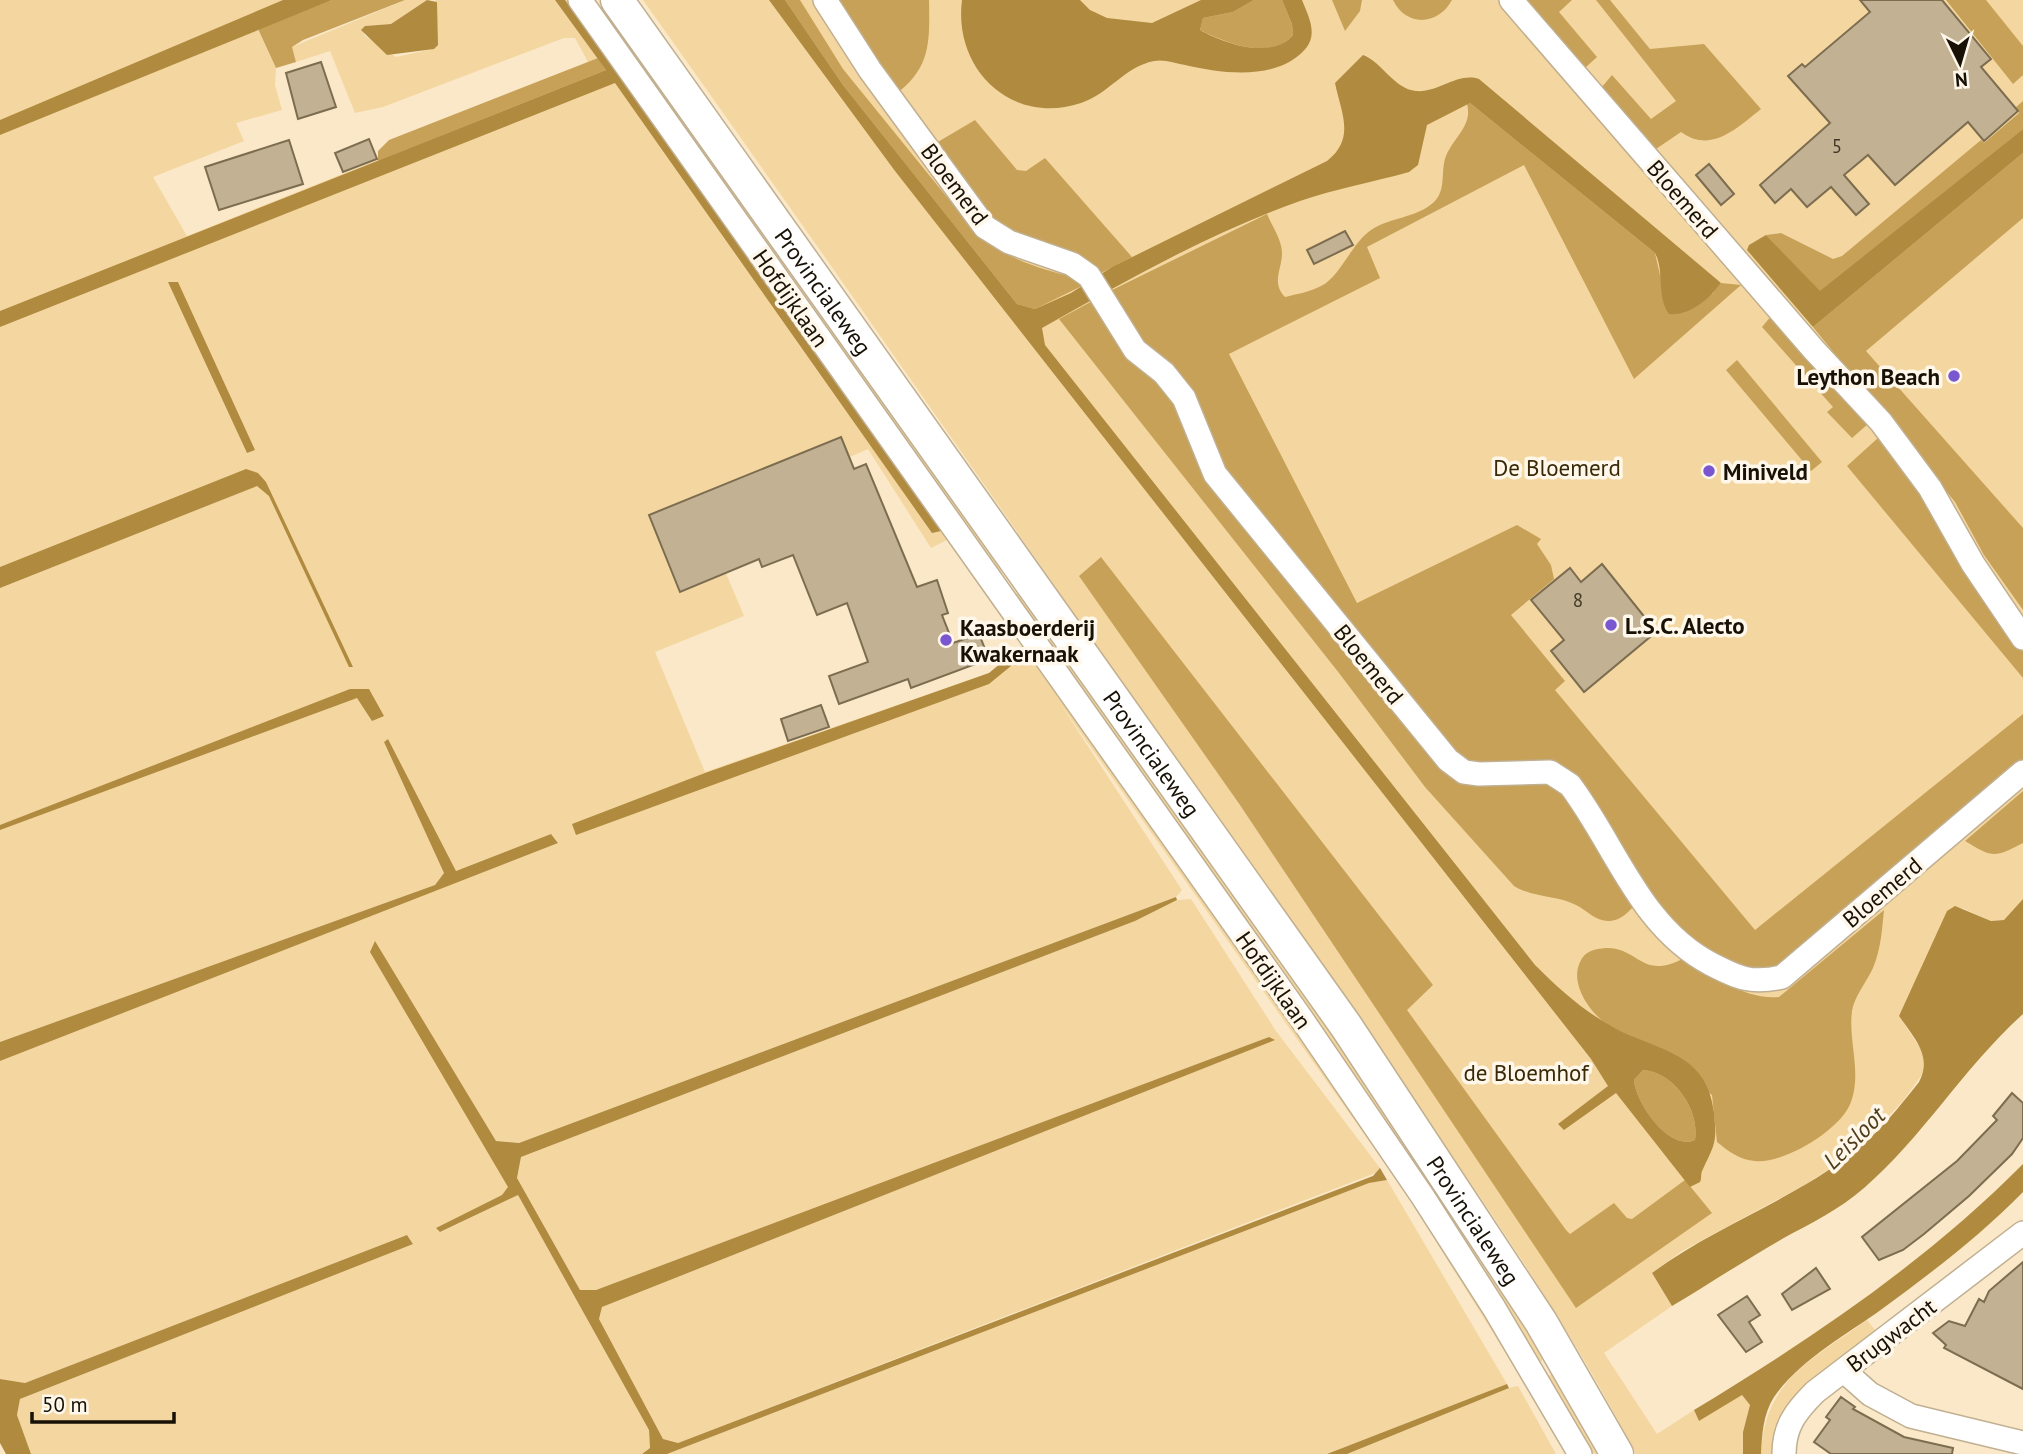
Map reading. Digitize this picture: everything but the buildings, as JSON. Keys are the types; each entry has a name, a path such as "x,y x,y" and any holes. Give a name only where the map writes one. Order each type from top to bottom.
{"main road":[{"name":"Provincialeweg","path":"617,0 1346,1026 1562,1357 1617,1454"}],"street":[{"name":"Hofdijklaan","path":"580,0 1400,1163 1494,1308 1580,1454"},
{"name":"Bloemerd","path":"825,0 870,70 985,227 1009,242 1072,264 1089,276 1135,350 1164,373 1184,398 1215,474 1448,761 1464,772 1479,774 1550,772 1570,785 1645,905 1672,939 1734,976 1758,982 1782,977 2023,772"},
{"name":"Bloemerd","path":"1511,0 1814,350 1881,422 1930,488 1973,564 2023,638"},
{"path":"1001,596 1028,579"},
{"name":"Brugwacht","path":"1784,1454 1784,1435 1795,1413 1815,1392 2023,1233"},
{"path":"1532,1373 1562,1357"},
{"path":"1844,1371 1870,1394 1911,1416 2023,1443"}],"green space":[{"path":"0,0 332,0 258,30 276,68 275,85 282,110 236,123 244,141 153,177 187,236 606,69 598,58 588,62 575,38 564,38 383,107 355,113 330,51 296,62 292,47 405,0 427,0 391,24 365,26 364,35 396,57 433,49 435,0 570,0 939,520 1447,1245 1569,1454 1403,1189 1061,705 1182,890 1176,897 519,1143 496,1141 375,942 371,952 509,1187 502,1195 437,1228 441,1232 518,1195 649,1430 650,1448 642,1454 31,1454 17,1415 20,1399 413,1243 407,1235 25,1383 0,1379 0,1061 558,842 551,834 456,871 388,739 384,742 444,873 435,885 0,1042","holes":["169,282 254,450 247,453","868,449 931,548 947,540 1022,645 989,673 705,772 655,652 744,616 704,521"]},
{"path":"587,0 596,0 642,64 674,97 997,553 1002,575 997,573"},
{"name":"De Bloemerd","path":"643,0 2023,0 2023,899 2004,920 1991,921 1962,908 1924,965 1899,1016 1926,1057 1926,1069 1903,1101 1856,1151 1808,1183 1682,1251 1652,1273 1672,1306 1604,1353 1657,1434 1694,1410 1699,1421 1742,1395 1750,1405 1743,1432 1743,1454 1636,1454 1554,1310 1463,1171"},
{"path":"1016,593 1024,596 1358,1062 1548,1356 1536,1365 1010,597"},
{"path":"1191,899 1276,1031 1380,1168 1378,1172 678,1443 663,1439 599,1319 602,1307 1274,1040 1269,1037 596,1290 580,1290 517,1178 521,1157 1135,921 1177,900"},
{"path":"1387,1180 1507,1384 1327,1454 667,1454 1369,1183"},
{"path":"1867,1320 1879,1335 1814,1384 1781,1454 1761,1454 1764,1429 1771,1407 1782,1389 1811,1360"},
{"path":"1557,1371 1605,1454 1594,1454 1585,1439 1582,1440 1545,1378"},
{"path":"1518,1386 1556,1454 1347,1454 1509,1388"}],"shaded area":[{"path":"283,0 332,0 0,135 0,120"},
{"path":"332,0 405,0 303,40 292,47 296,62 276,68 258,29"},
{"path":"427,0 437,2 438,45 434,49 387,55 361,30 365,26 391,24"},
{"path":"555,0 565,0 941,531 932,533 615,83 0,327 0,311 606,70"},
{"path":"769,0 785,0 843,85 1017,304 1035,309 1071,293 1112,267 1327,161 1336,152 1344,134 1343,115 1335,83 1363,55 1370,58 1401,86 1416,91 1432,89 1463,78 1479,79 1721,283 1711,295 1692,309 1669,314 1663,300 1660,268 1655,253 1470,103 1427,125 1418,165 1409,172 1313,197 1234,227 1168,259 1042,328 1045,345 1535,965 1596,1017 1674,1054 1689,1063 1700,1075 1709,1092 1714,1113 1715,1137 1700,1182 1690,1187 1616,1093 1564,1130 1558,1124 1608,1086 1591,1059 895,171","holes":["1643,1070 1654,1072 1674,1085 1689,1105 1695,1140 1685,1142 1675,1139 1655,1123 1647,1112 1634,1080"]},
{"path":"785,0 800,0 843,69 981,239 1016,259 1056,273 1082,278 1086,284 1035,309 1017,304 843,85"},
{"path":"821,0 929,0 928,45 920,68 912,79 888,100"},
{"path":"962,0 1080,0 1090,10 1107,18 1152,23 1201,0 1254,0 1233,12 1203,18 1200,30 1235,44 1261,48 1284,43 1293,35 1292,24 1282,0 1302,0 1312,30 1305,50 1286,64 1273,69 1228,72 1154,61 1134,69 1081,103 1056,108 1032,106 1011,99 992,86 978,69 967,49 962,25"},
{"path":"1254,0 1282,0 1292,24 1293,35 1284,43 1273,47 1248,47 1200,30 1203,18 1233,12"},
{"path":"1332,0 1362,0 1360,11 1345,31"},
{"path":"1393,0 1452,0 1439,15 1422,20 1406,15"},
{"path":"1527,0 1572,0 1559,12 1597,57 1585,68"},
{"path":"1596,0 1610,0 1650,49 1704,44 1761,109 1723,136 1703,140 1681,132 1653,151 1601,88 1612,75 1651,119 1676,101"},
{"path":"1946,0 1986,0 2023,46 2023,75 2013,84"},
{"path":"598,58 606,70 378,161 378,151 389,140"},
{"path":"2023,101 2023,129 1820,292 1766,235 1781,233 1833,259 1842,256 1981,140 1984,143 2019,113 2016,107"},
{"path":"1470,103 1655,253 1660,275 1712,294 1721,283 1741,285 1634,379 1524,165 1367,247 1380,278 1229,354 1357,603 1517,525 1541,539 1537,544 1551,565 1554,579 1511,615 1565,681 1555,690 1755,930 2023,714 2023,767 1783,972 1731,969 1662,915 1578,787 1457,759 1229,479 1108,292 1267,214 1282,248 1278,281 1281,292 1285,297 1321,286 1328,282 1357,243 1371,230 1420,211 1434,202 1441,191 1446,156 1465,125 1467,104"},
{"path":"975,120 1017,170 1026,171 1045,158 1132,257 1099,274 1004,237 926,149"},
{"path":"2023,129 2023,153 1813,327 1747,250 1749,245 1766,235 1820,291"},
{"path":"2023,153 2023,218 1866,351 2023,528 2023,610 1984,555 1955,502 1813,327"},
{"path":"168,282 178,282 255,450 247,453"},
{"path":"1096,299 1168,389 1196,456 1450,771 1553,783 1566,792 1637,903 1628,912 1618,919 1605,921 1568,902 1529,893 1514,886 1425,787 1339,673 1059,319"},
{"path":"1772,315 1868,424 1852,438 1827,412 1833,407 1762,327"},
{"path":"1737,360 1822,462 1811,471 1726,370"},
{"path":"1878,438 1922,491 2000,621 2023,650 2023,678 1847,466"},
{"path":"246,469 258,473 266,482 353,667 349,667 269,496 257,486 0,588 0,567"},
{"path":"1101,557 1433,985 1407,1010 1566,1230 1570,1234 1614,1203 1627,1218 1632,1219 1685,1180 1712,1213 1576,1308 1240,805 1079,576"},
{"path":"1018,649 1022,657 989,684 576,835 572,824 705,773 989,673"},
{"path":"350,689 369,689 384,716 372,721 357,698 0,830 0,825"},
{"path":"388,739 456,871 551,834 558,843 0,1061 0,1042 435,885 444,873 384,742"},
{"path":"2023,791 2023,843 1994,854 1982,851 1965,841"},
{"path":"1176,897 1177,900 1135,921 521,1157 517,1178 580,1290 596,1290 1269,1037 1275,1040 602,1307 599,1319 663,1439 678,1443 1373,1176 1380,1168 1387,1180 1369,1183 667,1454 642,1454 650,1448 649,1430 518,1195 440,1232 436,1228 502,1195 508,1187 370,952 375,941 496,1141 519,1143"},
{"path":"2023,899 2023,1014 1982,1056 1905,1147 1864,1188 1835,1210 1768,1247 1672,1306 1652,1273 1701,1241 1805,1185 1854,1152 1872,1137 1919,1082 1923,1073 1923,1055 1899,1016 1947,911 1955,906 1991,921 2004,920"},
{"path":"1884,910 1876,961 1852,1011 1855,1079 1851,1102 1845,1113 1824,1134 1781,1157 1755,1161 1744,1159 1717,1142 1712,1095 1640,1042 1605,1023 1587,1004 1577,979 1584,955 1606,948 1626,952 1650,965 1671,964 1686,957 1742,991 1779,997"},
{"path":"1643,1070 1665,1078 1682,1094 1693,1117 1695,1140 1685,1142 1675,1139 1655,1123 1636,1089 1634,1080"},
{"path":"2023,1164 2023,1192 1990,1224 1919,1282 1810,1360 1785,1384 1767,1410 1761,1454 1743,1454 1743,1432 1750,1405 1742,1395 1699,1421 1694,1410 1781,1356 1866,1297 1947,1234"},
{"path":"407,1235 413,1244 20,1399 17,1415 31,1454 6,1454 0,1443 0,1379 25,1383"},
{"path":"1507,1384 1509,1388 1347,1454 1327,1454"}],"place":[{"name":"Leython Beach","path":"1954,376"},
{"name":"Miniveld","path":"1709,471"},
{"name":"L.S.C. Alecto","path":"1611,625"},
{"name":"Kaasboerderij Kwakernaak","path":"946,640"}],"park label":[{"name":"de Bloemhof","path":"1526,1072"}],"water label":[{"name":"Leisloot","path":"1854,1138"}]}
